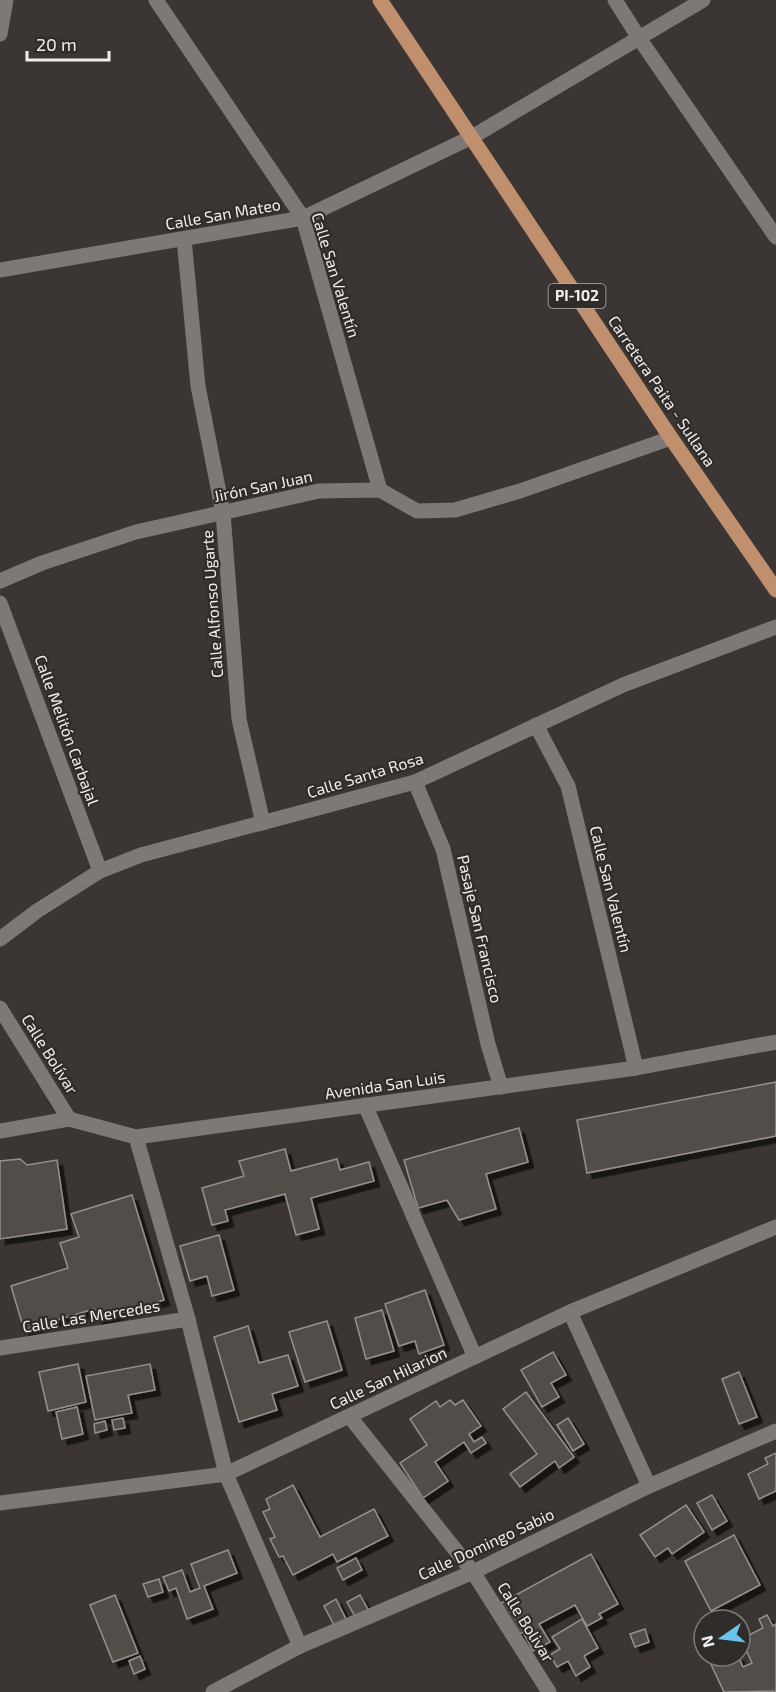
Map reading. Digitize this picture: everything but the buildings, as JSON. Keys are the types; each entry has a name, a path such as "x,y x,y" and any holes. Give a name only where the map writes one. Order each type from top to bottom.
{"main road":[{"name":"Carretera Paita - Sullana","path":"380,0 671,438 776,590"}],"street":[{"path":"0,34 6,0"},
{"name":"Calle San Valentín","path":"156,0 303,218 380,490"},
{"path":"615,0 776,237"},
{"name":"Calle San Mateo","path":"0,270 303,218 472,137 703,0"},
{"name":"Calle Alfonso Ugarte","path":"184,239 198,386 223,513 239,719 263,823"},
{"path":"380,490 417,511 455,510 520,491 671,438"},
{"name":"Jirón San Juan","path":"0,581 42,562 136,532 319,491 380,490"},
{"name":"Calle Melitón Carbajal","path":"0,603 100,871"},
{"name":"Calle Santa Rosa","path":"0,939 37,911 100,871 141,855 415,782 623,685 776,627"},
{"name":"Calle San Valentín","path":"536,725 568,786 636,1068"},
{"name":"Pasaje San Francisco","path":"415,782 443,849 488,1044 501,1087"},
{"name":"Calle Bolívar","path":"0,1008 69,1119"},
{"name":"Avenida San Luis","path":"0,1131 69,1119 136,1137 636,1068 776,1042"},
{"path":"365,1106 475,1357"},
{"path":"136,1137 188,1319 226,1474 300,1646"},
{"name":"Calle San Hilarion","path":"0,1503 226,1474 570,1312 776,1227"},
{"path":"570,1312 649,1486"},
{"name":"Calle Las Mercedes","path":"0,1348 188,1319"},
{"name":"Calle Bolivar","path":"350,1417 473,1572 549,1692"},
{"name":"Calle Domingo Sabio","path":"213,1692 300,1646 473,1572 649,1486 776,1431"}]}
